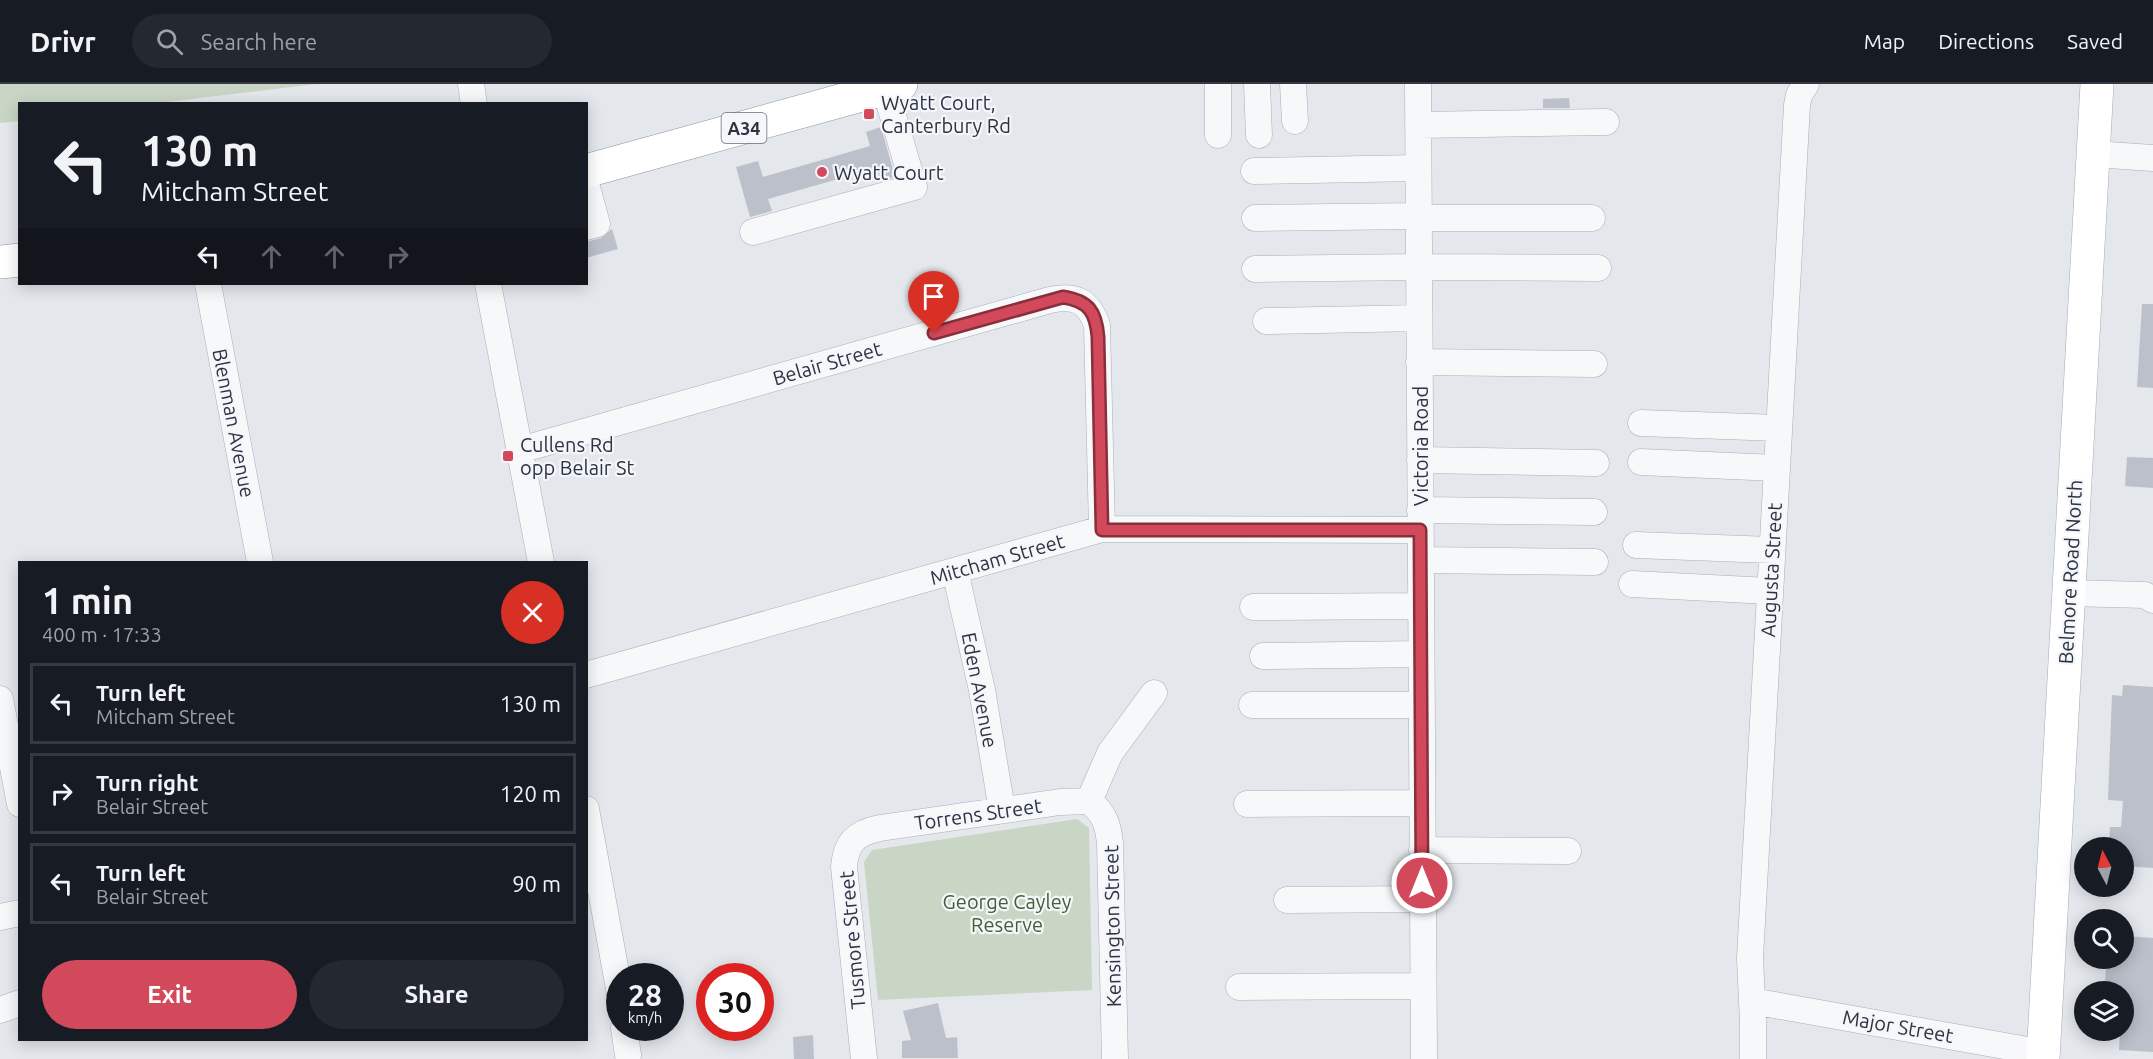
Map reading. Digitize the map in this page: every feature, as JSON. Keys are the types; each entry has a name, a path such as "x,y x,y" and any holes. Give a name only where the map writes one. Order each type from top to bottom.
{"main road":[{"name":"Belmore Road North","path":"2043,1056 2097,84"},
{"name":"A34","path":"588,170 893,86"},
{"path":"0,262 18,260"}],"street":[{"path":"471,84 474,102"},
{"path":"1218,84 1218,135"},
{"path":"1257,84 1259,135"},
{"path":"1293,84 1295,121"},
{"name":"Victoria Road","path":"1418,84 1424,1059"},
{"name":"Augusta Street","path":"1753,1059 1750,958 1778,428 1797,105 1806,84"},
{"path":"753,232 914,188 893,86"},
{"path":"1418,126 1606,122"},
{"path":"2094,154 2153,158"},
{"path":"1254,171 1418,168"},
{"path":"588,191 597,224 588,226"},
{"path":"1255,218 1592,218"},
{"path":"1255,269 1598,268"},
{"name":"Blenman Avenue","path":"208,285 260,561"},
{"path":"488,285 541,561"},
{"name":"Belair Street","path":"520,450 1063,297 1086,304 1093,313 1097,325 1102,530"},
{"path":"1266,321 1419,318"},
{"path":"1419,362 1594,364"},
{"path":"1641,423 1778,428"},
{"path":"1420,455 1591,458"},
{"path":"1641,462 1776,468"},
{"name":"Mitcham Street","path":"588,674 1102,530 1594,512"},
{"path":"1636,545 1772,550"},
{"path":"1420,560 1595,562"},
{"name":"Eden Avenue","path":"955,571 982,690 1002,810"},
{"path":"1632,584 1770,591"},
{"path":"2069,593 2145,595 2153,600"},
{"path":"1253,607 1421,606"},
{"path":"1263,656 1421,654"},
{"path":"1089,801 1110,753 1154,693"},
{"path":"0,699 18,794"},
{"path":"1252,705 1422,705"},
{"name":"Torrens Street","path":"866,831 1002,810 1069,801 1089,801"},
{"name":"Kensington Street","path":"1089,801 1104,816 1109,828 1115,1059"},
{"path":"1247,804 1422,803"},
{"path":"588,820 614,963"},
{"name":"Tusmore Street","path":"864,1059 844,867 845,854 849,846 856,837 866,831"},
{"path":"1422,850 1568,851"},
{"path":"1287,900 1423,899"},
{"path":"0,916 18,913"},
{"path":"1249,993 1423,991"},
{"name":"Major Street","path":"1752,1001 2043,1056"},
{"path":"0,1010 18,1004"},
{"path":"625,1041 627,1058"}],"green space":[{"path":"0,84 316,84 166,102 18,102 18,121 0,123"},
{"name":"George Cayley Reserve","path":"1077,819 1089,828 1092,990 878,1000 864,862 872,850"}],"building":[{"path":"1569,98 1570,108 1543,108 1543,99"},
{"name":"Wyatt Court","path":"881,127 895,177 880,181 877,168 768,199 772,211 750,217 736,167 758,161 763,177 870,146 866,132"},
{"path":"612,229 618,249 588,257 588,241 601,238"},
{"path":"2142,304 2153,304 2153,388 2137,387"},
{"path":"2127,457 2153,458 2153,488 2125,486"},
{"path":"2123,685 2153,687 2153,868 2134,867 2134,837 2110,837 2110,827 2121,827 2123,801 2108,800 2112,695 2122,696"},
{"path":"2134,937 2153,938 2153,1052 2119,1050 2119,1041 2134,1041 2134,981 2105,981 2106,969 2134,969"},
{"path":"938,1003 946,1038 957,1037 958,1058 902,1058 902,1041 911,1040 903,1011"},
{"path":"813,1035 814,1059 794,1059 793,1037"}],"place":[{"name":"Wyatt Court, Canterbury Rd","path":"869,114"},
{"name":"Wyatt Court","path":"822,172"},
{"name":"Cullens Rd opp Belair St","path":"508,456"}],"route":[{"path":"934,333 1063,297 1076,299 1086,304 1093,313 1098,337 1102,530 1420,530 1422,883"}]}
